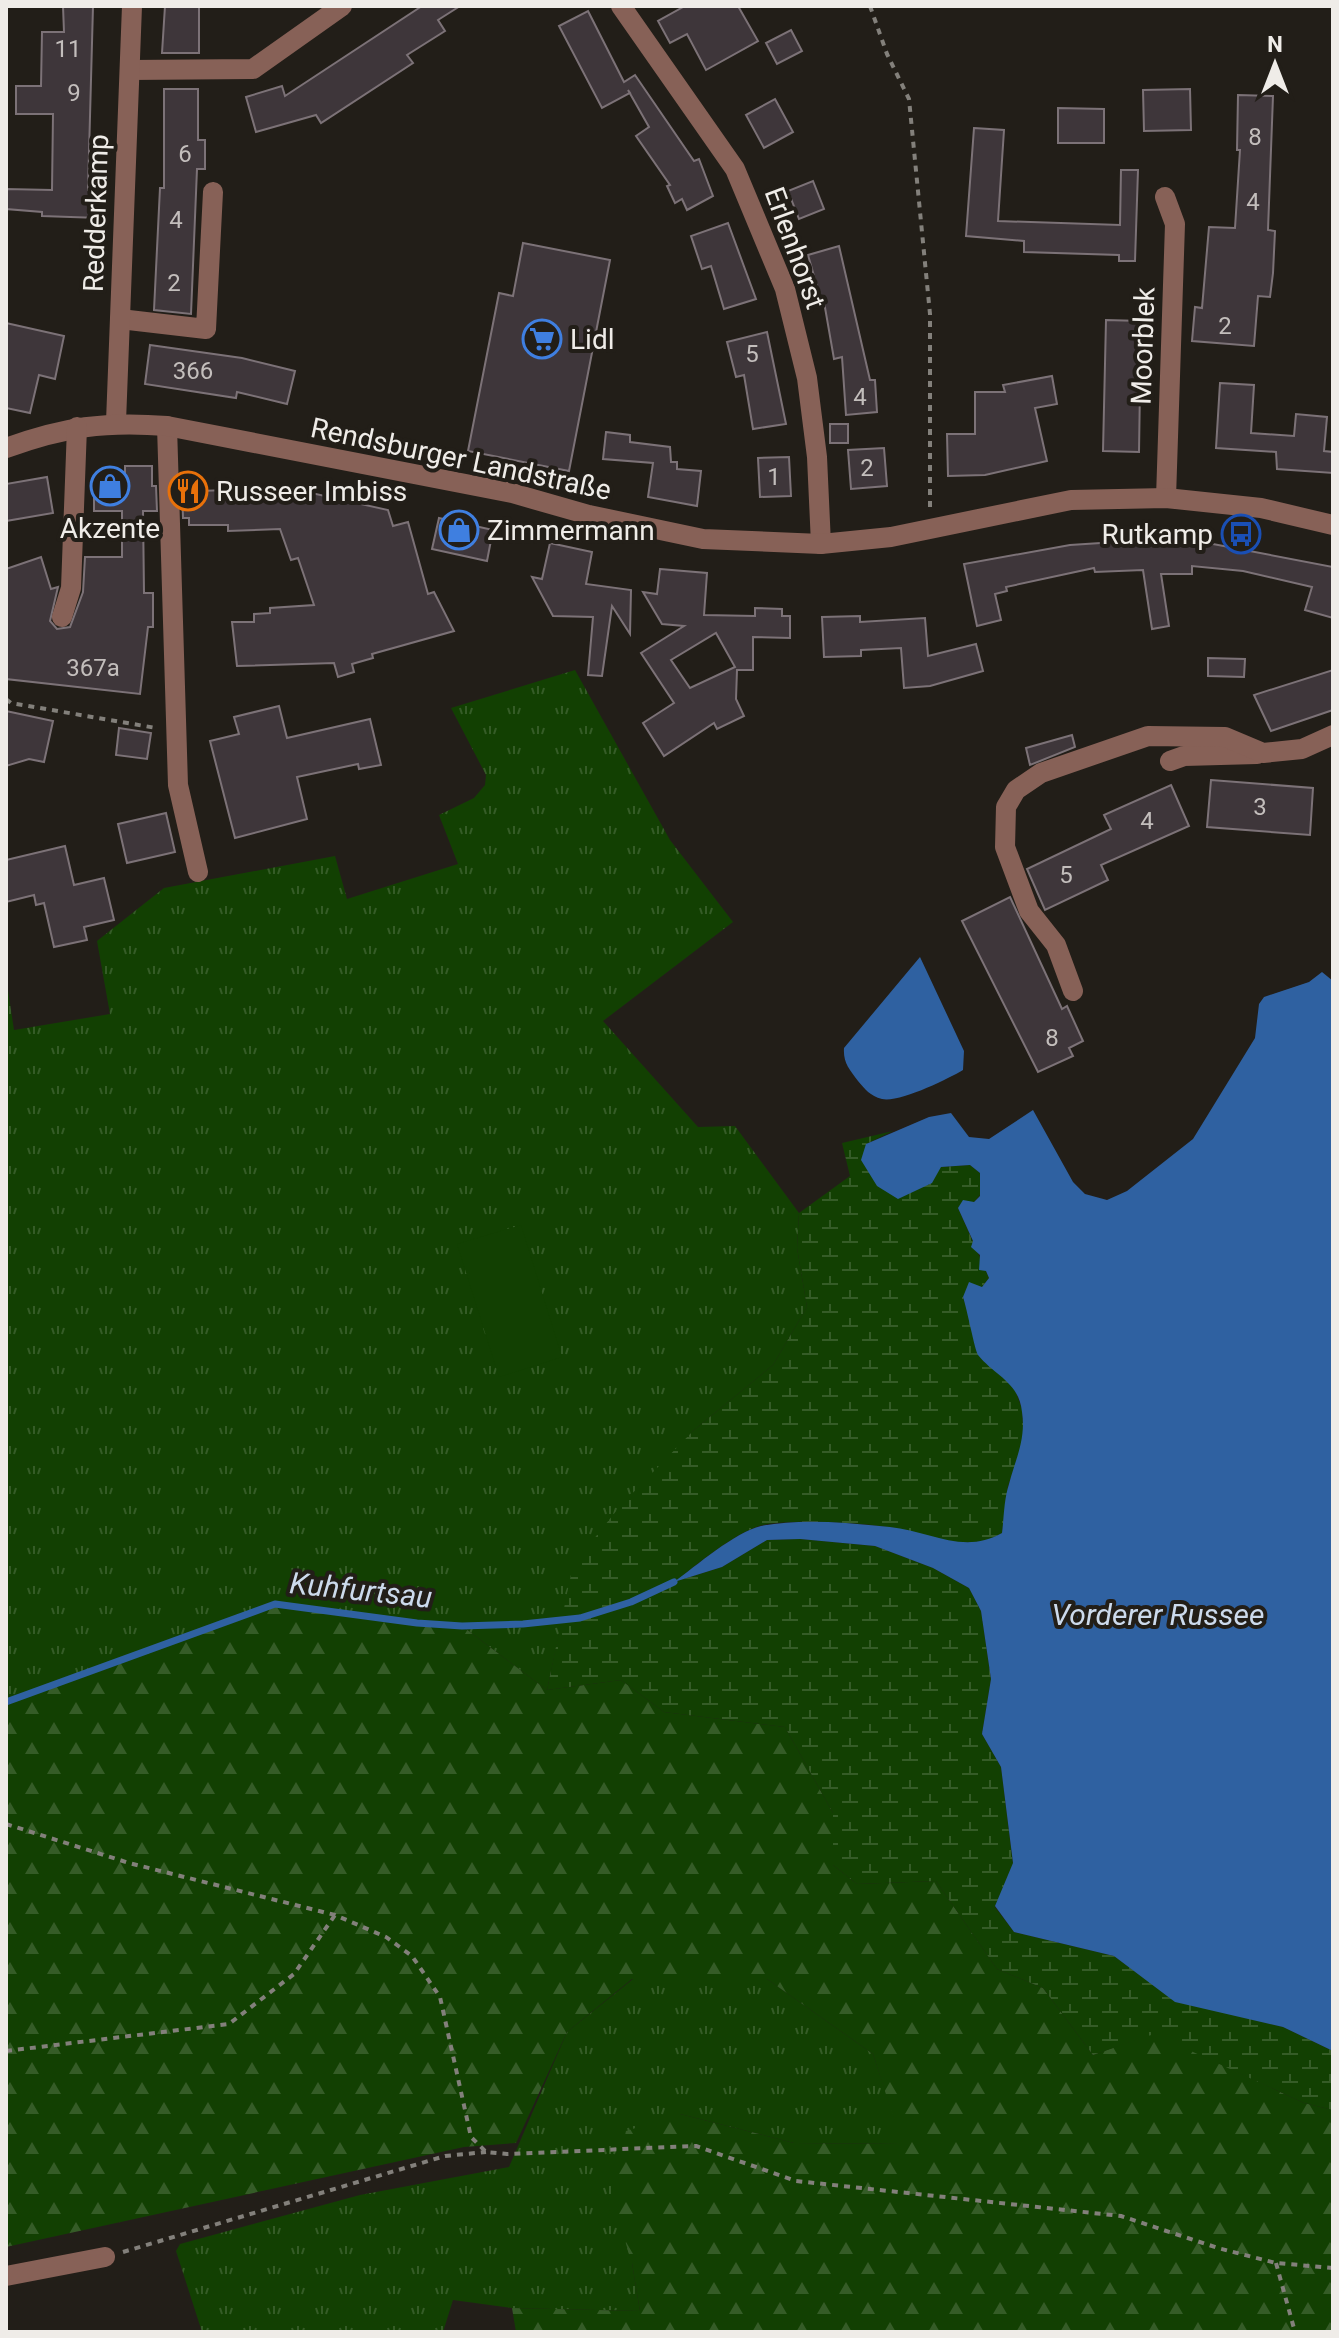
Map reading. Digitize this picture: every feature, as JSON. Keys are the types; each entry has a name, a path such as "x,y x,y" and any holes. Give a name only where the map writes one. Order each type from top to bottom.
{"street":[{"name":"Redderkamp","path":"116,422 132,6"},
{"path":"130,70 253,69 342,6"},
{"name":"Erlenhorst","path":"621,6 735,169 785,289 807,378 817,457 821,544"},
{"path":"120,319 206,329 213,192"},
{"name":"Moorblek","path":"1165,197 1175,224 1166,498"},
{"name":"Rendsburger Landstraße","path":"6,448 77,427 116,422 167,426 512,493 589,515 703,539 821,544 929,529 1071,500 1166,498 1261,508 1333,525"},
{"path":"167,426 178,785 198,872"},
{"path":"62,617 71,588 77,427"},
{"path":"1170,761 1184,756 1302,749 1333,735"},
{"path":"1073,991 1056,945 1029,911 1005,847 1006,807 1016,790 1041,773 1148,736 1225,737 1263,753"},
{"path":"6,2276 105,2257"}],"path":[{"path":"870,6 887,54 909,99 911,114 930,314 929,529"},
{"path":"6,699 11,703 150,726 159,731 160,736"},
{"path":"6,1824 129,1863 335,1915 386,1937 412,1956 440,1997 471,2137 486,2152"},
{"path":"6,2051 229,2024 294,1974 335,1915"},
{"path":"105,2257 445,2156 696,2146 796,2181 1121,2216 1218,2248 1276,2263 1333,2268"},
{"path":"1276,2263 1295,2332"}],"green space":[{"path":"575,670 670,840 733,922 603,1021 698,1127 735,1126 799,1213 797,1248 807,1307 773,1365 694,1430 574,1565 547,1690 462,1626 275,1604 6,1702 6,977 14,1030 110,1014 97,941 164,888 335,856 347,899 458,864 439,815 474,798 485,785 486,775 451,708"},
{"path":"893,1131 866,1144 941,1167 970,1165 980,1173 980,1195 974,1202 958,1208 989,1278 982,1287 975,1287 963,1297 974,1330 999,1371 1014,1387 1022,1409 1024,1440 1008,1486 1002,1533 976,1542 963,1542 865,1524 772,1524 759,1526 738,1536 677,1581 722,1567 767,1540 800,1539 875,1546 933,1568 969,1588 981,1611 991,1679 982,1734 1001,1767 1013,1864 995,1907 1014,1932 1114,1956 1175,2001 1283,2027 1333,2051 1333,2110 1304,2103 1154,2034 1093,2055 1043,1988 997,1969 936,1881 857,1884 833,1865 833,1813 785,1727 664,1712 621,1680 547,1690 573,1565 621,1505 694,1430 773,1365 807,1307 797,1248 799,1213 850,1176 842,1143"},
{"path":"521,1225 562,1357 499,1377 457,1244"},
{"path":"275,1604 462,1626 547,1690 621,1680 664,1712 785,1727 833,1813 833,1865 857,1884 936,1881 997,1969 1043,1988 1093,2055 1154,2033 1304,2103 1333,2110 1333,2332 516,2332 512,2308 640,2311 632,2263 611,2196 626,2131 680,2114 794,2143 902,2144 873,2054 767,1979 632,1979 567,2032 516,2143 464,2147 6,2247 6,1702"},
{"path":"633,1979 767,1979 873,2054 903,2144 794,2143 680,2114 632,2263 640,2311 512,2308 453,2300 443,2332 202,2332 176,2251 180,2244 360,2195 509,2167 567,2032"}],"water":[{"path":"920,957 964,1051 963,1070 911,1094 882,1099 868,1092 849,1069 844,1048"},
{"name":"Vorderer Russee","path":"1322,972 1333,981 1333,2051 1283,2027 1175,2002 1114,1956 1014,1932 995,1906 1013,1863 1001,1767 982,1734 991,1679 981,1611 969,1588 933,1568 875,1546 800,1539 767,1540 722,1567 674,1582 716,1550 761,1526 826,1522 890,1527 960,1542 988,1539 1002,1533 1006,1496 1020,1448 1023,1422 1016,1393 978,1355 963,1297 969,1282 982,1287 989,1278 986,1271 979,1270 980,1255 971,1247 973,1241 958,1208 963,1200 974,1202 980,1196 980,1173 970,1165 941,1167 932,1183 898,1199 877,1186 861,1160 866,1144 929,1117 951,1113 969,1137 989,1139 1033,1110 1073,1182 1085,1194 1107,1200 1127,1191 1193,1139 1255,1038 1259,1004 1264,997 1309,982"}],"building":[{"path":"63,6 93,6 88,190 99,190 99,218 42,216 42,212 6,209 6,189 52,190 53,114 16,114 16,86 41,86 42,32 64,32"},
{"path":"165,6 199,6 199,53 162,53"},
{"path":"422,6 460,6 438,20 445,31 407,55 413,63 321,123 316,115 256,132 246,97 282,86 285,96"},
{"path":"685,6 738,6 758,41 706,70 687,34 670,43 658,21"},
{"path":"588,11 624,82 635,75 694,161 699,159 713,196 687,210 682,199 675,203 667,186 670,185 636,136 649,127 630,93 602,108 559,26"},
{"path":"791,30 802,51 777,64 766,43"},
{"path":"164,89 198,89 198,140 205,140 205,169 197,169 191,314 154,310 160,188 164,188"},
{"path":"1190,89 1191,130 1144,131 1143,90"},
{"path":"1238,95 1273,96 1268,230 1275,231 1273,273 1270,297 1258,296 1254,346 1192,341 1195,307 1202,308 1209,227 1235,228 1240,150 1237,150"},
{"path":"775,99 793,132 764,148 746,115"},
{"path":"1058,108 1104,109 1104,143 1058,143"},
{"path":"974,128 1004,130 998,221 1120,225 1121,170 1138,170 1135,261 1119,261 1119,255 1024,252 1024,241 966,236"},
{"path":"813,181 824,209 799,219 788,191"},
{"path":"728,223 756,299 724,309 711,266 702,269 691,236"},
{"name":"Lidl","path":"523,243 610,260 569,471 468,451 499,293 513,296"},
{"path":"839,246 870,380 875,380 877,412 846,415 842,357 834,359 823,296 820,297 808,255"},
{"path":"1106,320 1141,321 1139,452 1103,451"},
{"path":"6,323 64,336 55,379 39,375 30,413 6,408"},
{"path":"767,332 786,424 753,429 744,375 736,377 727,342"},
{"path":"150,345 242,358 295,371 287,404 237,392 236,398 145,384"},
{"path":"1052,376 1057,404 1035,408 1047,461 985,475 948,476 947,434 975,434 975,392 1005,392 1003,385"},
{"path":"1220,383 1254,385 1251,433 1294,436 1296,414 1327,417 1324,451 1333,452 1333,473 1277,469 1276,452 1216,448"},
{"path":"830,424 848,424 848,443 830,443"},
{"path":"606,432 630,435 630,442 670,447 671,462 677,462 677,469 701,471 697,506 648,497 653,463 603,459"},
{"path":"884,448 887,486 851,489 848,450"},
{"path":"789,457 791,496 760,497 758,458"},
{"path":"125,466 152,466 152,486 156,486 157,511 143,511 144,593 153,593 153,627 148,627 140,694 6,679 6,569 41,557 51,589 58,587 50,621 57,629 70,627 83,592 85,557 122,557 122,511 94,511 94,478 125,479"},
{"path":"47,477 53,513 6,521 6,484"},
{"path":"199,485 199,491 289,488 388,510 393,526 408,522 428,594 434,592 454,631 372,654 373,658 352,664 354,672 338,677 334,663 237,666 232,622 254,622 254,614 270,613 270,608 314,605 298,558 291,560 280,529 228,531 228,525 189,525 189,518 183,518 182,486"},
{"path":"439,518 493,530 487,561 432,549"},
{"path":"1192,540 1333,567 1333,618 1305,610 1312,587 1243,571 1192,566 1192,574 1161,574 1169,626 1152,629 1143,570 1095,572 1094,568 1006,587 1007,591 995,594 1001,620 977,626 964,564 1070,545"},
{"path":"550,543 592,552 586,584 631,590 630,634 612,606 602,676 588,675 593,617 553,616 532,577 542,579"},
{"path":"660,569 707,573 704,615 755,616 755,608 782,609 782,616 790,616 790,638 753,637 753,670 737,670 736,699 744,716 717,729 714,723 664,756 643,723 674,703 641,653 684,626 662,624 643,592 657,594","holes":["716,633 735,667 690,688 671,660"]},
{"path":"860,616 860,622 925,618 928,656 976,644 983,671 930,686 904,688 901,648 861,650 861,656 824,657 822,617"},
{"path":"1208,658 1245,659 1244,677 1208,676"},
{"path":"1333,670 1333,710 1271,731 1254,695"},
{"path":"279,706 287,738 370,719 381,765 359,769 358,764 297,777 307,819 235,838 210,741 239,734 234,717"},
{"path":"6,711 53,721 44,762 29,759 6,766"},
{"path":"119,728 151,733 147,759 116,755"},
{"path":"1072,735 1075,747 1030,765 1026,748"},
{"path":"1211,780 1313,788 1310,835 1207,827"},
{"path":"1171,785 1189,826 1101,865 1108,880 1045,910 1027,869 1111,829 1104,815"},
{"path":"166,813 175,852 127,863 118,824"},
{"path":"65,846 74,885 104,878 114,920 84,927 87,940 54,947 44,903 36,905 34,895 6,902 6,860"},
{"path":"1010,897 1062,1009 1067,1006 1083,1041 1069,1048 1073,1056 1038,1072 962,921"}],"waterway":[{"name":"Kuhfurtsau","path":"6,1702 275,1604 417,1623 462,1626 523,1624 580,1618 631,1602 674,1582"}],"place":[{"name":"Lidl","path":"542,339"},
{"name":"Akzente","path":"110,486"},
{"name":"Russeer Imbiss","path":"188,491"},
{"name":"Zimmermann","path":"459,530"},
{"name":"Rutkamp","path":"1241,534"}]}
